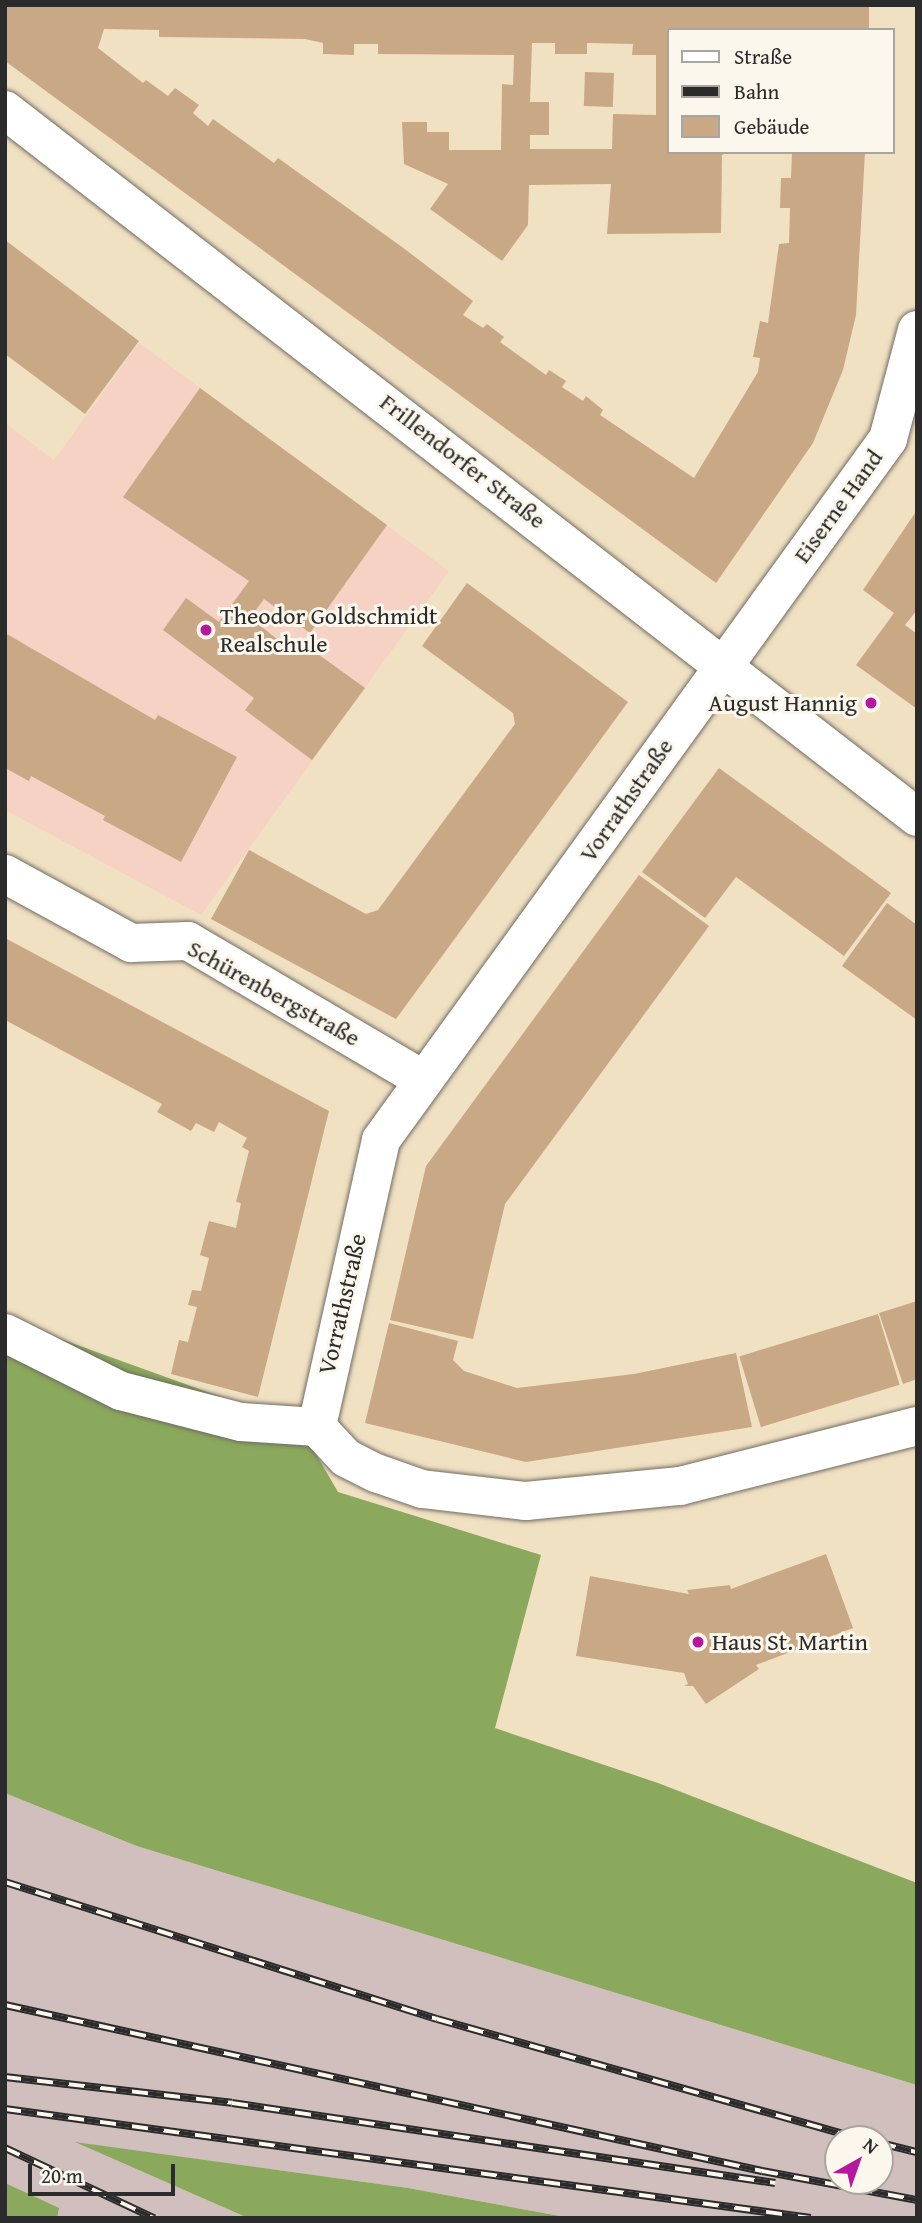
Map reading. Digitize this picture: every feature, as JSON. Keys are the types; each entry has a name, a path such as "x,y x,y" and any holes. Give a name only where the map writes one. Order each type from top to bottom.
{"street":[{"name":"Frillendorfer Straße","path":"5,110 917,817"},
{"name":"Eiserne Hand","path":"722,664 888,439 917,330"},
{"name":"Vorrathstraße","path":"317,1427 381,1140 524,948 722,664"},
{"name":"Schürenbergstraße","path":"5,874 131,943 188,941 424,1080"},
{"path":"5,1333 121,1391 241,1422 317,1427 346,1458 376,1473 422,1489 526,1501 680,1486 917,1426"}],"shaded area":[{"name":"Theodor Goldschmidt Realschule","path":"139,343 449,571 201,915 5,810 5,423 54,460"},
{"path":"5,1740 917,1979 917,2218 571,2218 408,2188 79,2143 248,2218 5,2218"}],"green space":[{"path":"5,1319 299,1425 338,1492 541,1555 495,1728 658,1783 917,1883 917,2085 137,1846 5,1793"},
{"path":"75,2142 408,2188 571,2218 248,2218"},
{"path":"5,2183 59,2208 57,2218 5,2218"}],"building":[{"path":"5,5 869,5 869,28 666,28 666,154 724,154 721,233 607,234 611,184 529,185 528,225 502,261 430,209 448,184 404,164 402,122 427,122 427,132 449,132 449,150 501,150 502,84 513,85 514,55 378,54 378,44 354,44 354,55 323,54 323,43 305,39 159,37 159,30 104,29 98,48 143,83 146,80 168,96 175,88 199,105 193,113 208,126 213,119 274,163 278,158 402,247 473,301 463,315 483,328 487,324 504,337 500,342 546,375 549,370 566,381 562,387 583,401 586,396 603,410 600,415 694,478 758,372 760,358 753,357 760,321 768,323 779,244 789,243 790,208 780,208 781,178 791,178 792,154 865,154 856,315 843,370 813,443 716,583 5,61","holes":["532,43 555,43 555,54 587,54 587,43 633,44 632,55 656,55 656,115 613,114 612,149 530,149 530,135 549,135 549,102 530,102"]},
{"path":"585,72 614,73 613,107 584,106"},
{"path":"5,240 139,341 85,414 5,354"},
{"name":"Theodor Goldschmidt Realschule","path":"200,388 387,525 310,633 264,599 250,618 290,649 297,639 365,688 312,760 245,710 254,698 163,630 186,598 219,622 249,581 123,497"},
{"path":"917,510 917,610 905,625 917,634 917,709 856,665 894,613 863,590"},
{"path":"467,583 628,702 396,1019 211,919 249,850 366,914 378,910 515,724 513,713 422,646"},
{"path":"5,633 155,720 158,715 237,757 181,862 103,820 105,816 31,776 29,781 5,768"},
{"path":"719,768 891,893 844,956 736,877 705,918 642,872"},
{"path":"639,875 709,926 505,1204 473,1339 390,1320 426,1166"},
{"path":"887,903 917,925 917,1020 842,966"},
{"path":"5,938 329,1111 258,1397 171,1374 179,1340 188,1342 197,1307 188,1305 192,1290 201,1291 209,1258 200,1255 209,1221 236,1228 241,1203 236,1202 249,1151 242,1147 247,1138 219,1122 214,1132 196,1123 191,1131 157,1112 162,1104 5,1020"},
{"path":"917,1301 917,1379 903,1384 879,1313"},
{"path":"878,1314 900,1385 761,1427 739,1356"},
{"path":"389,1323 458,1341 453,1360 464,1371 517,1388 634,1374 736,1353 752,1427 526,1462 365,1423"},
{"name":"Haus St. Martin","path":"826,1554 853,1628 756,1665 759,1669 706,1704 693,1686 684,1686 688,1684 684,1673 576,1656 590,1576 689,1594 687,1590 730,1585 731,1589"}],"railway":[{"path":"5,1882 437,2019 824,2128"},
{"path":"5,2005 762,2171 917,2200"},
{"path":"5,2077 232,2103 775,2183"},
{"path":"5,2109 811,2218"},
{"path":"894,2146 917,2152"},
{"path":"5,2148 154,2218"}],"place":[{"name":"Theodor Goldschmidt Realschule","path":"206,630"},
{"name":"August Hannig","path":"871,703"},
{"name":"Haus St. Martin","path":"698,1642"}]}
